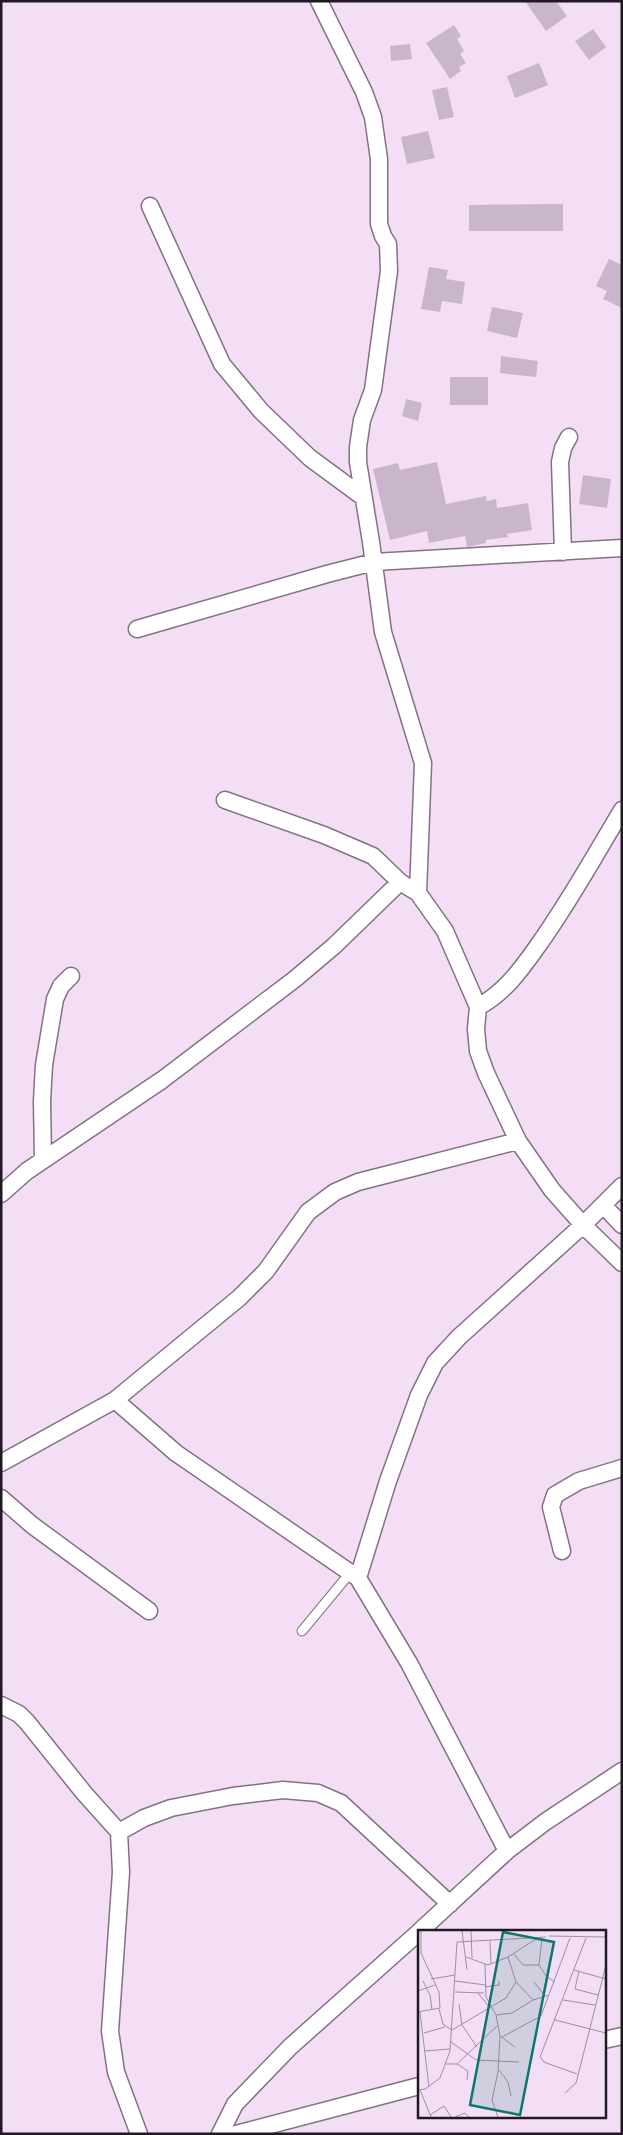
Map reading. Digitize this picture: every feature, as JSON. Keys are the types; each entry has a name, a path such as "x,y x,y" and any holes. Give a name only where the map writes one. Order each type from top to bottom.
{"street":[{"path":"319,1 364,92 373,117 379,159 379,224 389,252 390,271 373,390 362,420 358,462 383,632 423,763 418,893"},
{"path":"150,206 222,364 261,411 310,458 363,497"},
{"path":"563,552 560,462 562,448 569,437"},
{"path":"137,629 374,562 622,548"},
{"path":"225,800 324,835 373,856 400,882 418,893 444,931 478,1007 476,1029 478,1051 486,1073 518,1141 552,1190 583,1225 622,1263"},
{"path":"478,1007 488,1002 515,976 555,922 622,810"},
{"path":"1,1194 27,1171 162,1080 295,979 334,946 400,882"},
{"path":"43,1160 42,1101 44,1065 55,999 61,986 71,976"},
{"path":"1,1463 115,1400 239,1298 266,1271 308,1212 335,1192 358,1182 518,1141"},
{"path":"354,1576 416,1404 435,1363 487,1311 583,1225 622,1186"},
{"path":"603,1205 622,1225"},
{"path":"115,1400 176,1453 354,1576 409,1663 507,1851"},
{"path":"562,1550 551,1508 555,1496 579,1481 622,1468"},
{"path":"1,1498 32,1525 149,1611"},
{"path":"1,1705 19,1714 28,1722 84,1793 119,1832 122,1872 110,2031 116,2072 139,2134"},
{"path":"421,1930 507,1851 545,1822 622,1771"},
{"path":"119,1832 144,1818 170,1808 233,1796 283,1790 318,1793 341,1804 450,1904"},
{"path":"220,2134 235,2104 290,2046 418,1933"},
{"path":"606,2040 622,2036"},
{"path":"236,2134 418,2086"}],"lane":[{"path":"302,1631 354,1576"}],"building":[{"path":"525,1 556,1 567,16 546,31"},
{"path":"454,25 461,36 457,39 464,51 460,54 466,63 459,67 461,71 450,79 426,43"},
{"path":"593,29 606,47 589,60 575,41"},
{"path":"410,44 412,59 391,61 390,46"},
{"path":"539,63 548,85 515,98 507,76"},
{"path":"447,87 454,117 439,120 432,90"},
{"path":"428,131 435,158 407,164 401,137"},
{"path":"563,204 563,231 469,231 469,205"},
{"path":"609,259 622,265 622,308 603,299 607,291 596,286"},
{"path":"429,267 448,270 446,279 465,282 462,304 442,301 440,312 421,309"},
{"path":"492,307 523,313 517,338 487,331"},
{"path":"501,356 538,361 536,377 500,373"},
{"path":"450,377 488,377 488,405 450,405"},
{"path":"406,399 422,403 418,421 402,416"},
{"path":"437,462 446,504 486,496 487,501 496,499 497,508 528,503 532,530 507,534 508,537 486,540 486,543 467,547 465,536 429,543 427,531 390,540 373,469 398,463 400,470"},
{"path":"583,475 611,479 607,508 579,504"}]}
